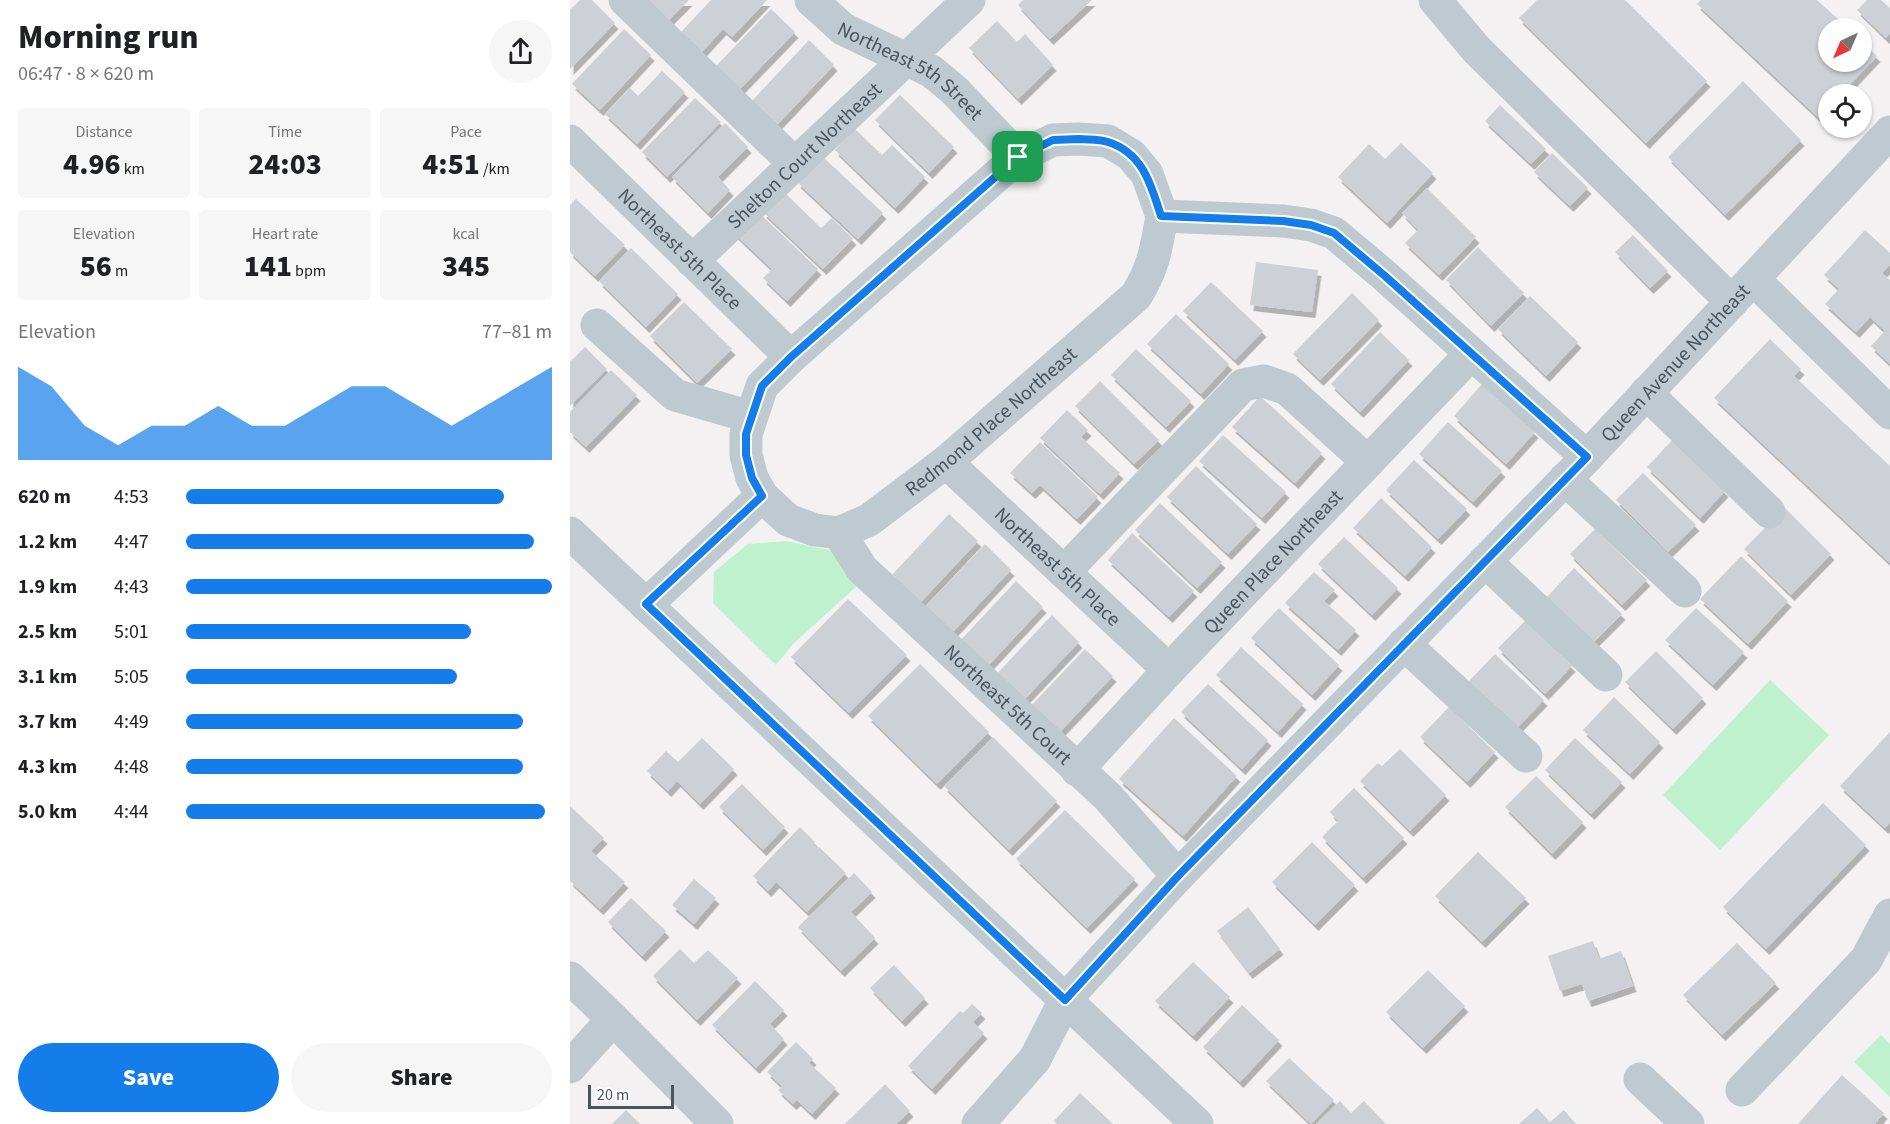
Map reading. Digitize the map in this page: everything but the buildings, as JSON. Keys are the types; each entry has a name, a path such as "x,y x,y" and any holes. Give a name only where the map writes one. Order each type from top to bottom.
{"street":[{"path":"625,0 795,164"},
{"name":"Northeast 5th Street","path":"811,0 843,29 931,71 954,90 1018,157"},
{"name":"Shelton Court Northeast","path":"692,261 969,0"},
{"path":"1435,0 1476,49 1742,290 1890,413"},
{"name":"Queen Avenue Northeast","path":"978,1124 1035,1059 1065,1000 1178,876 1576,468 1890,132"},
{"path":"839,533 815,530 788,519 762,496 752,478 746,455 746,434 762,386 791,357 1018,157 1053,140 1079,139 1108,141 1131,155 1147,174 1161,216 1283,221 1311,225 1334,233 1471,354 1685,591"},
{"name":"Northeast 5th Place","path":"570,141 791,357"},
{"name":"Redmond Place Northeast","path":"839,533 869,520 946,462 1136,296 1148,276 1156,250 1161,216"},
{"path":"597,325 675,395 751,417"},
{"name":"Queen Place Northeast","path":"1077,770 1169,670 1471,354"},
{"path":"1064,572 1243,385 1264,381 1287,389 1368,462"},
{"path":"1646,393 1769,512"},
{"name":"Northeast 5th Place","path":"946,462 1169,670"},
{"path":"646,604 762,496"},
{"path":"570,533 1197,1124"},
{"name":"Northeast 5th Court","path":"839,533 862,569 1108,797 1178,876"},
{"path":"1485,561 1606,675"},
{"path":"1404,644 1526,756"},
{"path":"1743,1090 1866,960 1890,915"},
{"path":"570,978 717,1124"},
{"path":"570,1067 613,1019"},
{"path":"1640,1078 1688,1124"}],"green space":[{"path":"787,541 833,551 859,584 793,644 776,665 713,603 714,572 748,544"},
{"path":"1770,680 1829,735 1720,850 1663,795"},
{"path":"1881,1035 1890,1044 1890,1097 1854,1062"}],"route":[{"path":"1053,140 1108,141 1131,155 1147,174 1161,216 1283,221 1311,225 1334,233 1587,457 1178,876 1065,1000 646,604 762,496 752,478 746,455 746,434 762,386 791,357 1018,157 1053,140"}]}
